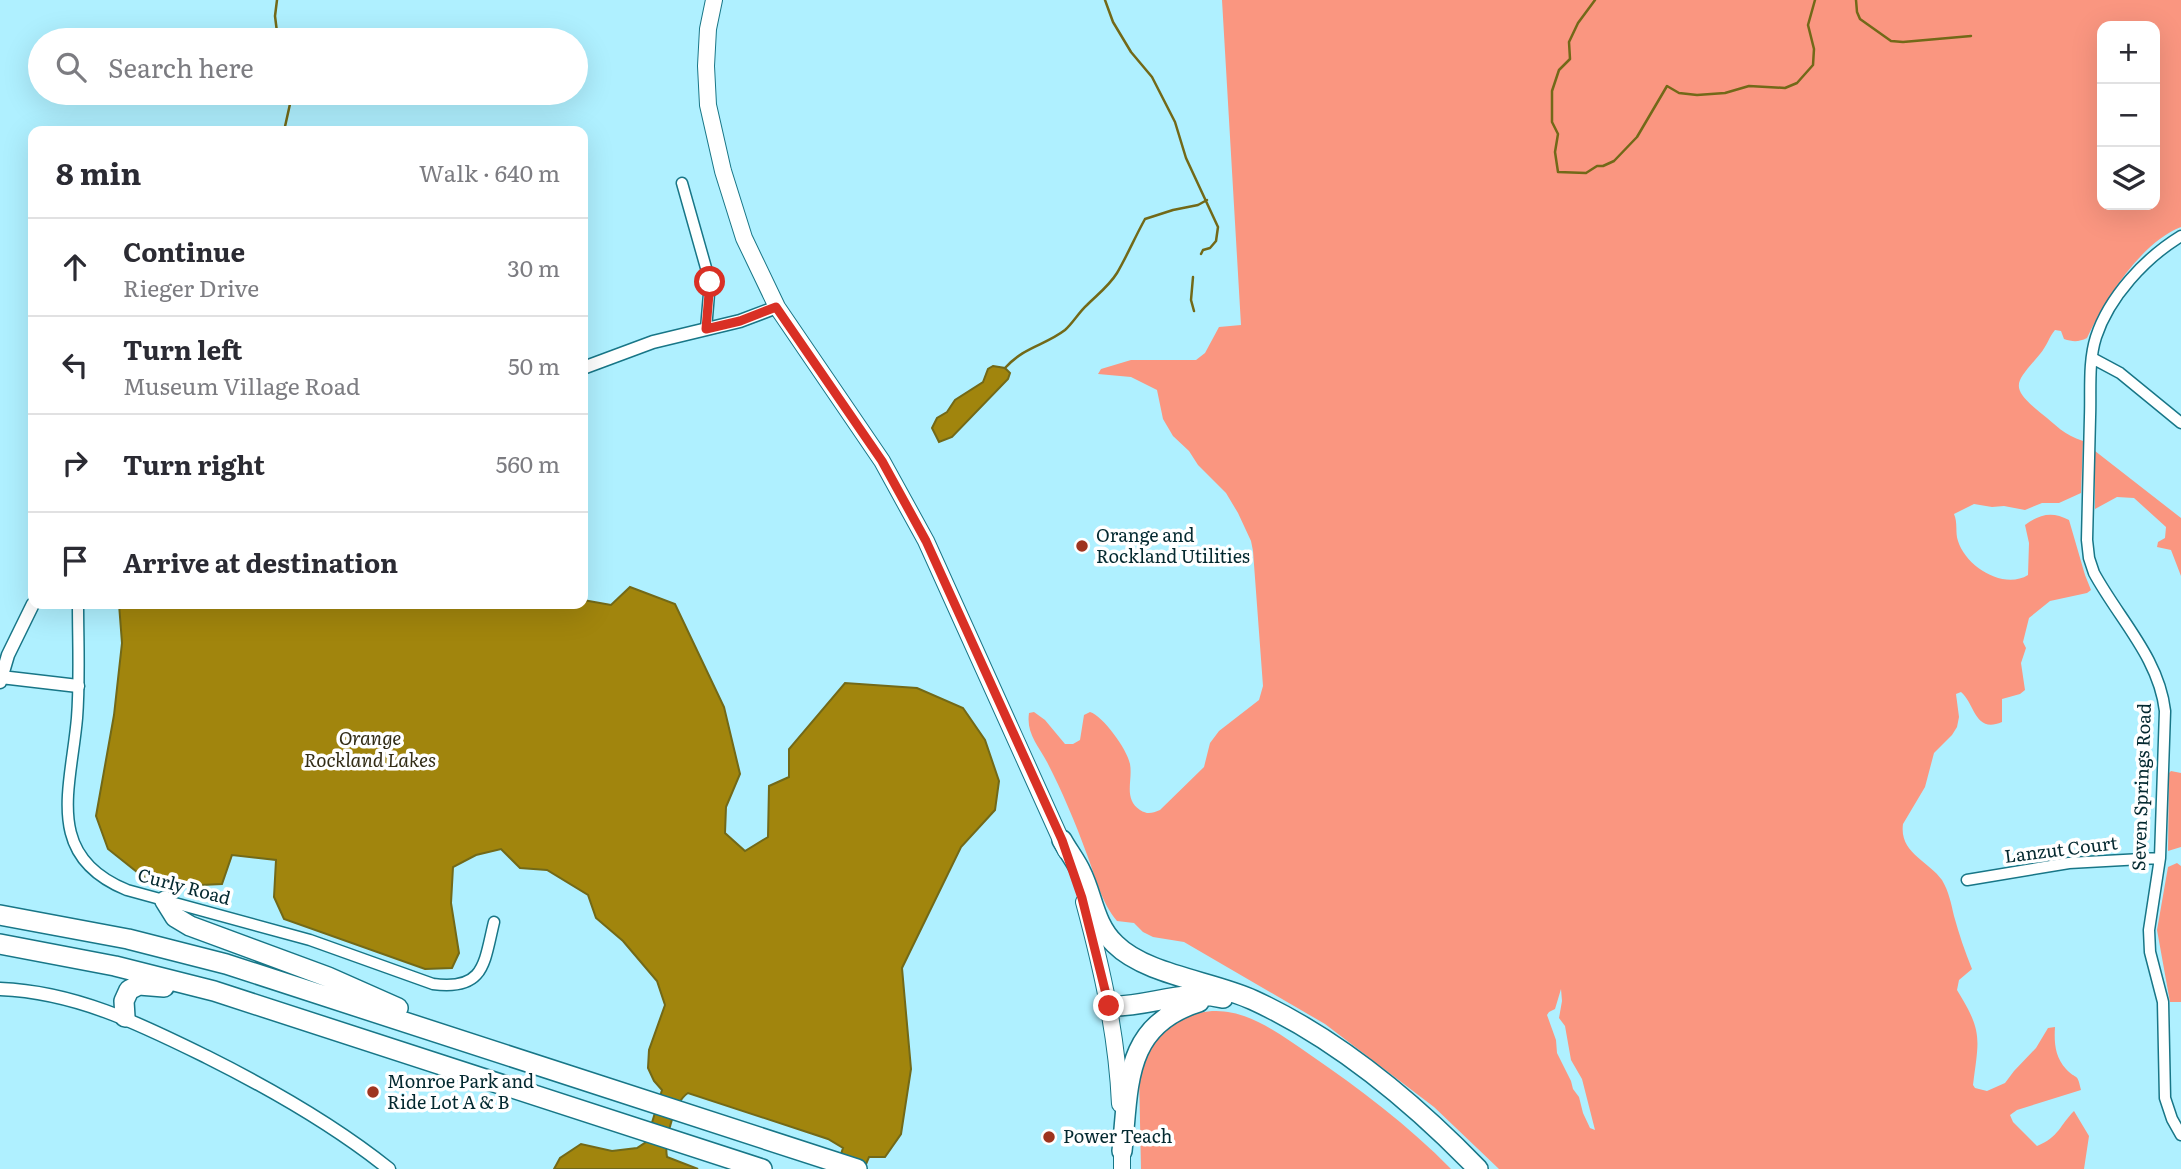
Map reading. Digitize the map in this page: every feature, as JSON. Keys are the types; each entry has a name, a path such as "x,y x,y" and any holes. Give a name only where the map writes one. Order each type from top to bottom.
{"highway":[{"path":"1062,840 1082,873 1100,924 1117,946 1130,956 1148,964 1227,994 1268,1015 1344,1062 1408,1112 1468,1169"},
{"path":"165,901 176,917 190,926 344,983 498,1052"},
{"path":"0,915 117,936 205,958 857,1169"},
{"path":"0,944 149,973 214,990 762,1169"},
{"path":"125,1017 126,993 131,988 146,985 175,989 254,1011 321,1025"},
{"path":"1122,1160 1130,1073 1135,1055 1145,1038 1163,1019 1187,1006 1227,994"},
{"path":"1109,1006 1190,995 1244,996 1271,1009 1348,1056 1403,1098 1478,1169"}],"main road":[{"path":"714,0 708,29 706,66 711,121 744,238 776,307 876,452 926,541 1062,840 1082,898 1109,1006 1118,1074 1122,1160"}],"street":[{"path":"682,183 710,282 706,329"},
{"name":"Seven Springs Road","path":"2181,236 2157,253 2121,293 2102,324 2092,358 2087,540 2089,558 2097,578 2151,664 2163,691 2165,711 2160,858 2150,918 2149,943 2163,1002 2165,1098 2181,1135"},
{"path":"588,366 653,342 740,321 776,307"},
{"path":"2092,358 2120,373 2181,423"},
{"path":"30,609 1,679 78,686"},
{"name":"Curly Road","path":"78,609 77,716 68,789 69,824 73,842 93,872 108,883 127,890 310,940 433,984 465,984 475,977 483,966 494,922"},
{"name":"Lanzut Court","path":"1967,880 2079,862 2160,858"},
{"path":"0,989 65,998 125,1017 297,1105 338,1131 388,1169"}],"shaded area":[{"path":"1222,0 2181,0 2181,227 2152,246 2125,274 2087,338 2079,341 2067,340 2061,331 2055,330 2019,385 2020,391 2031,405 2065,433 2083,441 2081,493 2059,503 2042,503 2025,510 1974,504 1954,514 1962,551 1977,567 1997,578 2008,580 2028,575 2029,543 2025,525 2046,515 2057,515 2069,520 2091,590 2050,601 2029,618 2023,642 2026,648 2021,663 2025,690 2002,699 2002,722 1993,725 1981,721 1966,697 1961,692 1956,694 1959,717 1957,727 1934,753 1925,787 1903,824 1903,834 1910,849 1944,884 1972,969 1959,980 1957,990 1971,1016 1977,1036 1973,1085 1987,1091 2005,1083 2036,1048 2048,1028 2055,1027 2057,1055 2066,1069 2077,1078 2081,1090 2017,1110 2010,1115 2013,1122 2037,1146 2055,1135 2074,1111 2089,1136 2084,1169 1499,1169 1434,1107 1325,1024 1184,942 1153,937 1134,923 1117,921 1103,897 1063,795 1031,733 1029,713 1034,712 1045,720 1065,744 1080,740 1084,715 1090,712 1095,715 1114,734 1128,758 1132,800 1140,810 1150,813 1160,810 1204,767 1210,743 1219,731 1259,700 1263,686 1253,551 1238,513 1226,493 1173,436 1163,419 1157,390 1131,377 1098,374 1101,369 1131,360 1196,360 1205,353 1219,327 1241,325","holes":["1561,989 1559,1018 1565,1026 1571,1060 1582,1079 1595,1130 1590,1128 1579,1097 1557,1053 1556,1040 1547,1015 1555,1009"]},
{"path":"2095,451 2181,518 2181,576 2171,550 2157,547 2158,542 2165,538 2166,527 2134,498 2117,497 2095,509"},
{"path":"2169,773 2181,773 2181,847 2168,851"},
{"path":"2177,863 2181,866 2181,1002 2170,1002 2157,930 2168,867"},
{"path":"1212,1011 1244,1016 1285,1038 1383,1108 1451,1169 1141,1169 1139,1075 1152,1042 1172,1023 1197,1013"}],"water":[{"path":"993,366 1005,368 1010,373 1008,379 952,437 939,442 932,428 937,418 947,412 955,400 983,382 988,369"},
{"name":"Orange Rockland Lakes","path":"630,587 675,604 724,707 740,774 726,807 725,833 745,851 768,837 769,786 789,777 789,749 845,683 917,688 963,708 985,740 999,781 995,810 961,847 902,968 911,1069 901,1134 885,1157 869,1157 864,1169 836,1169 843,1148 828,1139 688,1093 678,1105 671,1122 666,1150 667,1157 698,1169 554,1169 560,1158 581,1144 612,1151 637,1148 646,1142 662,1090 648,1068 649,1050 665,1005 657,981 623,941 596,918 588,895 547,870 520,868 501,849 476,855 453,867 451,903 459,953 452,968 425,969 284,919 274,897 276,860 232,855 222,884 201,885 142,876 108,849 96,816 114,715 122,643 119,609 588,609 588,601 611,605"}],"waterway":[{"path":"276,28 277,0"},
{"path":"1105,0 1113,22 1131,52 1152,77 1175,122 1186,158 1218,227 1216,241 1201,254"},
{"path":"1595,0 1578,23 1569,42 1570,59 1559,70 1552,91 1552,122 1558,134 1555,152 1558,172 1586,173 1597,166 1614,161 1637,137 1667,86 1679,93 1697,95 1725,93 1749,86 1785,88 1797,83 1813,65 1814,49 1808,25 1815,0"},
{"path":"1856,0 1860,19 1891,41 1971,36"},
{"path":"285,126 290,105"},
{"path":"1005,368 1020,355 1065,330 1107,286 1117,273 1145,219 1198,205 1207,200"},
{"path":"1193,277 1191,300 1194,311"}],"place":[{"name":"Orange and Rockland Utilities","path":"1082,546"},
{"name":"Monroe Park and Ride Lot A & B","path":"373,1092"},
{"name":"Power Teach","path":"1049,1137"}],"route":[{"path":"710,282 706,329 740,321 776,307 882,461 926,541 1062,840 1082,898 1109,1006"}]}
